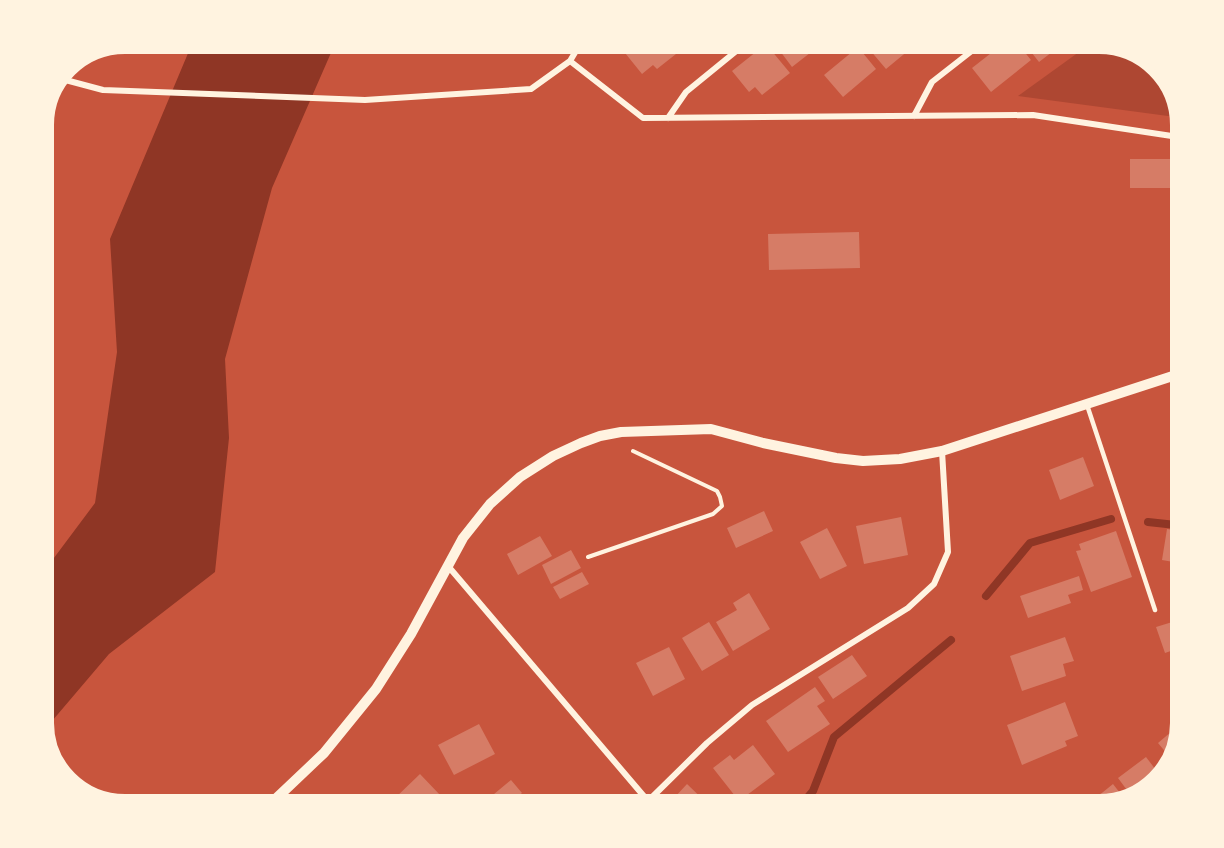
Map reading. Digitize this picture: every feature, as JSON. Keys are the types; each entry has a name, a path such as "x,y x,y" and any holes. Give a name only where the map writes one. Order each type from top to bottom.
{"street":[{"path":"64,80 103,90 365,100 531,88 570,61 576,50"},
{"path":"668,118 686,92 738,50"},
{"path":"914,116 932,82 973,50"},
{"path":"570,61 643,118 1033,115 1174,136"},
{"path":"277,798 324,753 376,689 411,634 463,538 490,504 520,477 553,456 600,436 621,432 711,429 763,443 836,458 863,461 900,459 942,451 1174,376"},
{"path":"651,798 706,743 752,705 908,608 934,584 948,552 942,451"},
{"path":"447,566 645,798"}],"lane":[{"path":"1087,404 1155,610"}],"path":[{"path":"588,557 713,513 722,506 717,491 629,450"}],"shaded area":[{"path":"189,50 332,50 272,188 225,359 229,438 215,572 109,654 50,723 50,563 95,503 117,352 110,239"},
{"path":"1082,50 1109,50 1133,57 1153,71 1169,96 1174,117 1018,96"}],"building":[{"path":"623,50 673,50 676,54 657,69 653,65 642,74"},
{"path":"758,50 771,50 790,73 762,95 755,87 749,92 732,71"},
{"path":"779,50 814,50 792,67"},
{"path":"854,50 860,50 876,69 843,97 824,75"},
{"path":"870,50 909,50 886,69"},
{"path":"995,50 1023,50 1031,60 991,92 972,68"},
{"path":"1030,50 1055,50 1039,62"},
{"path":"1130,159 1174,159 1174,188 1130,188"},
{"path":"859,232 860,268 769,270 768,234"},
{"path":"1083,457 1094,486 1060,500 1049,470"},
{"path":"764,511 773,531 736,548 727,528"},
{"path":"901,517 908,555 864,564 856,526"},
{"path":"827,528 847,566 820,579 800,542"},
{"path":"1167,529 1174,530 1174,562 1162,560"},
{"path":"1116,531 1132,577 1091,592 1076,551 1081,550 1079,544"},
{"path":"540,536 552,556 518,575 507,554"},
{"path":"571,550 581,568 551,584 542,565"},
{"path":"582,572 589,584 560,599 553,587"},
{"path":"1079,576 1083,590 1068,595 1071,603 1028,618 1020,596"},
{"path":"749,593 770,629 733,651 716,622 737,610 733,603"},
{"path":"1174,621 1174,650 1165,653 1156,627"},
{"path":"709,622 729,655 702,671 682,638"},
{"path":"1065,637 1074,661 1063,664 1066,676 1022,691 1010,656"},
{"path":"669,647 685,679 653,696 636,663"},
{"path":"852,655 867,676 833,699 818,677"},
{"path":"815,687 825,701 817,706 830,724 788,752 766,721"},
{"path":"1065,702 1078,736 1065,741 1067,746 1022,765 1007,725"},
{"path":"479,724 495,754 454,775 438,745"},
{"path":"1174,729 1168,755 1158,743"},
{"path":"753,745 775,774 743,798 737,798 713,768 730,755 734,760"},
{"path":"1146,757 1157,772 1149,780 1129,793 1118,778"},
{"path":"420,774 440,795 437,798 395,798"},
{"path":"511,780 522,793 518,798 489,798"},
{"path":"687,784 702,798 674,798"},
{"path":"1113,784 1122,795 1114,797 1096,798"}],"waterway":[{"path":"986,596 1030,543 1111,519"},
{"path":"1148,522 1174,525"},
{"path":"807,798 813,791 834,737 951,640"}]}
